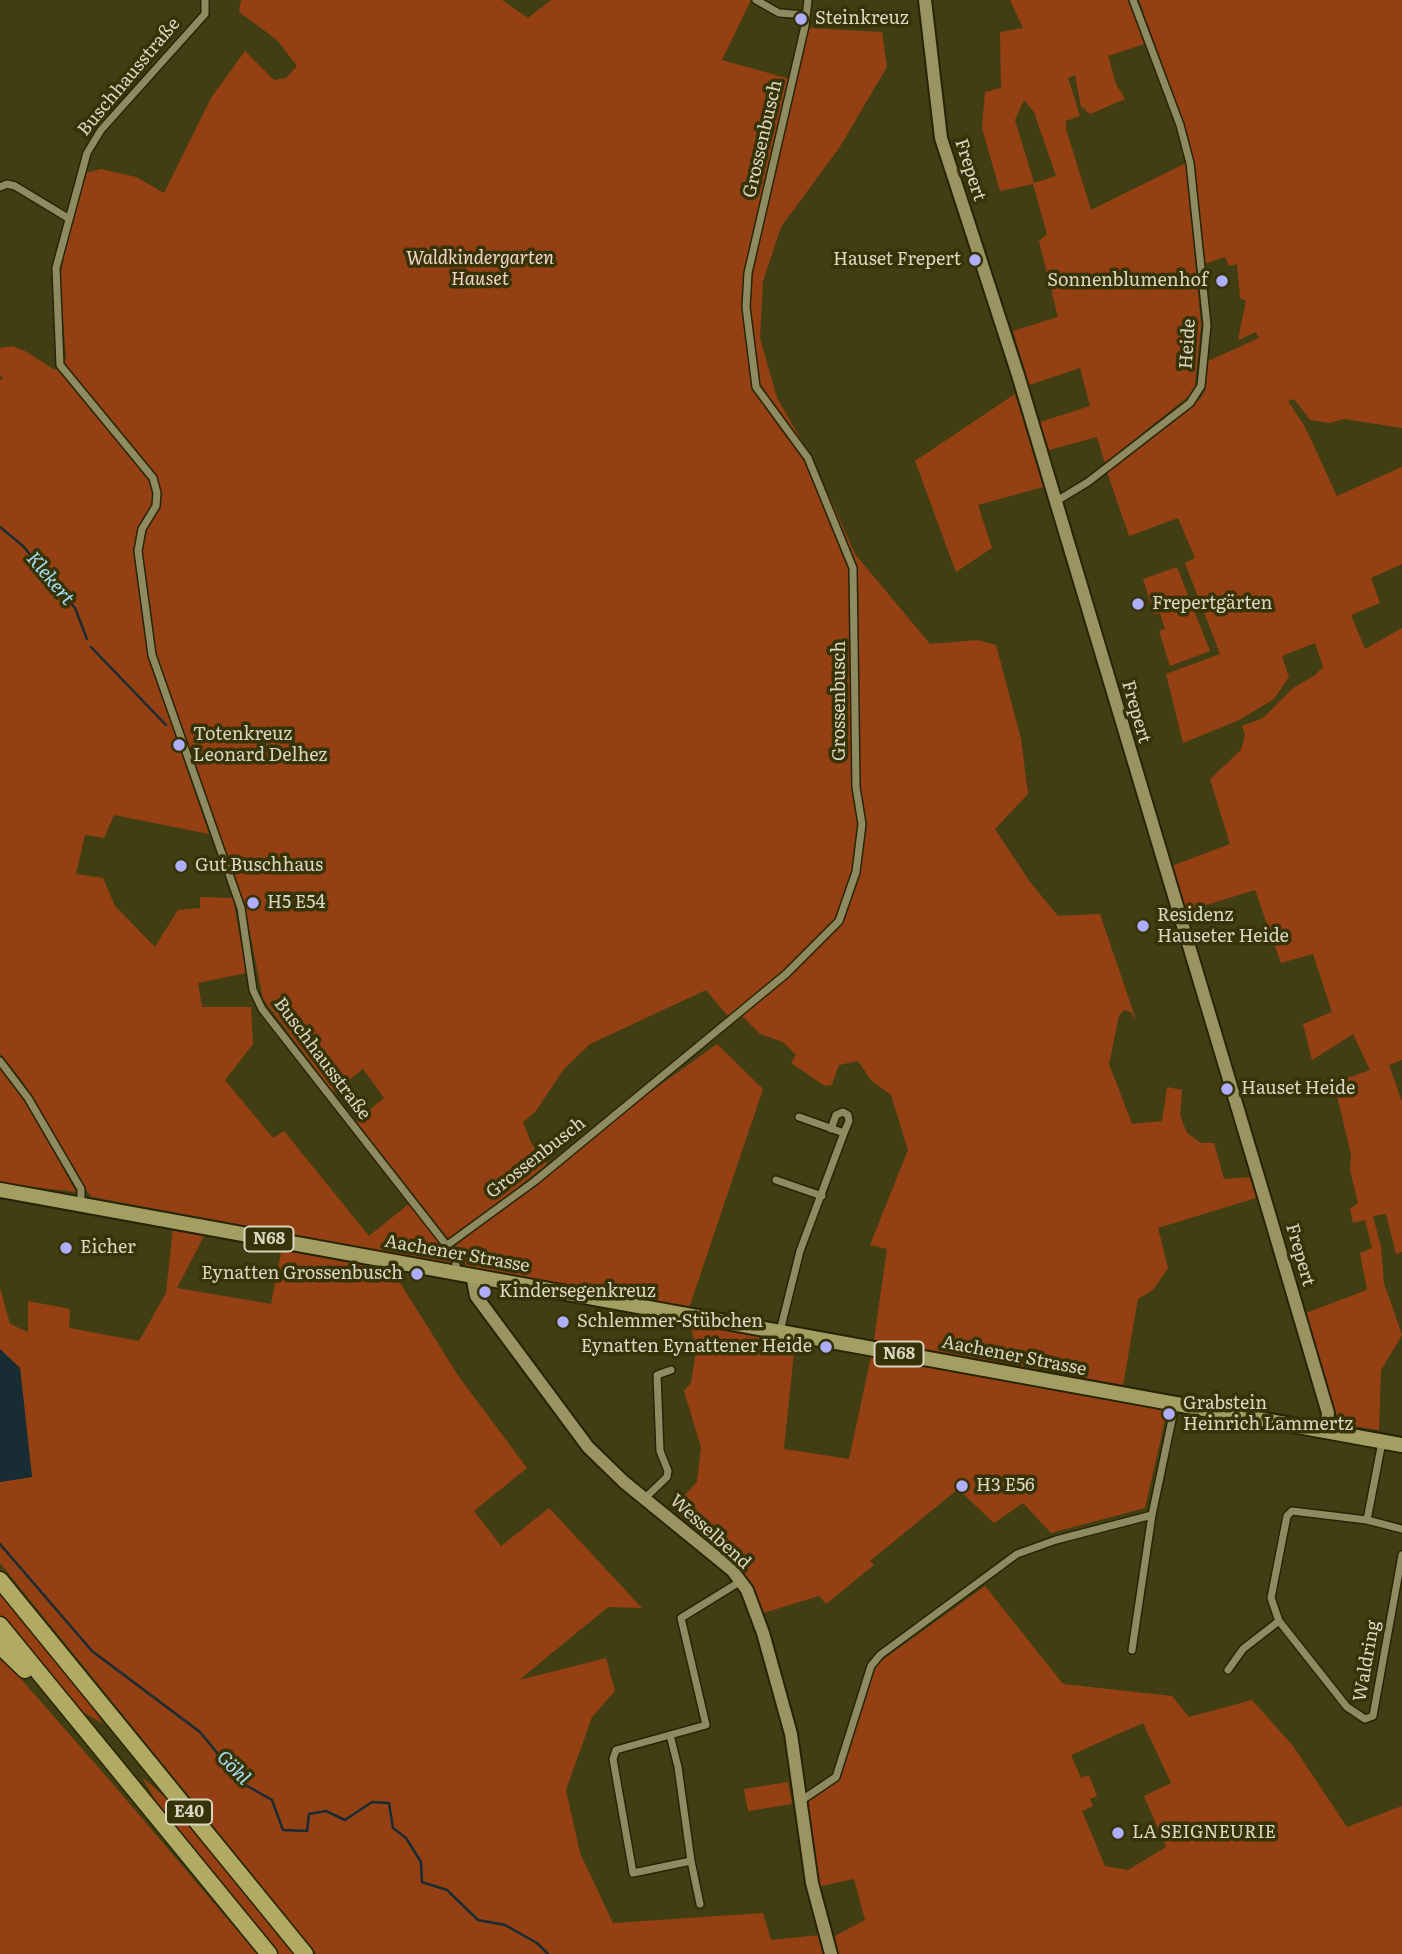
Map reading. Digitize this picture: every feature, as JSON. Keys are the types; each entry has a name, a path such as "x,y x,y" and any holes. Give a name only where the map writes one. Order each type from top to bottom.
{"highway":[{"name":"E40","path":"0,1580 305,1954"},
{"path":"0,1625 37,1677"},
{"path":"0,1646 37,1677"},
{"name":"E40","path":"37,1677 269,1954"}],"main road":[{"name":"Aachener Strasse","path":"0,1190 1402,1445"}],"street":[{"name":"Buschhausstraße","path":"205,0 205,14 92,142 68,218 55,280 60,365 153,478 157,493 156,506 142,529 138,551 152,655 241,908 253,990 262,1009 455,1256 465,1274"},
{"path":"756,0 779,13 806,15"},
{"name":"Grossenbusch","path":"446,1246 536,1181 786,974 839,921 856,872 862,824 856,788 853,568 808,458 756,387 746,307 748,274 808,0"},
{"name":"Frepert","path":"925,0 941,138 1003,326 1328,1413 1326,1431"},
{"name":"Heide","path":"1055,502 1088,482 1190,403 1201,386 1207,325 1190,163 1176,115 1133,0"},
{"path":"0,187 7,184 15,186 68,218"},
{"path":"0,1061 50,1134 81,1189 81,1204"},
{"path":"780,1331 793,1274 849,1121 848,1115 842,1112 836,1115 831,1129"},
{"path":"799,1117 844,1133"},
{"path":"776,1180 822,1196"},
{"name":"Wesselbend","path":"465,1274 476,1296 588,1447 741,1581 754,1604 791,1734 812,1883 831,1954"},
{"path":"645,1498 667,1477 668,1471 660,1451 657,1375 671,1370"},
{"path":"1132,1650 1152,1515 1175,1405"},
{"path":"1367,1520 1382,1441"},
{"name":"Waldring","path":"1402,1529 1367,1520 1300,1510 1292,1511 1287,1516 1271,1598 1279,1621 1347,1707 1358,1717 1369,1719 1373,1716 1402,1555"},
{"path":"802,1800 836,1777 871,1666 880,1655 1017,1554 1056,1540 1152,1515"},
{"path":"691,1861 633,1873 613,1773 616,1750 706,1725 681,1618 741,1581"},
{"path":"1228,1670 1243,1649 1279,1621"},
{"path":"670,1735 678,1767 700,1904"}],"green space":[{"name":"Waldkindergarten Hauset","path":"241,0 502,0 528,18 551,0 751,0 722,60 797,81 809,28 882,32 887,67 839,148 781,227 763,281 760,338 777,398 814,462 855,554 930,644 977,640 996,645 1021,739 1028,794 995,829 1030,882 1058,916 1100,914 1136,1020 1131,1012 1124,1010 1119,1016 1109,1064 1132,1124 1162,1121 1167,1087 1182,1090 1180,1115 1187,1133 1201,1143 1214,1143 1224,1179 1250,1177 1256,1198 1158,1228 1168,1268 1153,1290 1138,1299 1123,1385 874,1340 887,1249 870,1245 908,1150 891,1095 871,1080 858,1061 839,1065 832,1085 825,1086 791,1063 796,1055 783,1042 760,1034 743,1017 727,1015 706,990 590,1044 564,1069 535,1112 523,1122 531,1143 547,1164 454,1239 447,1237 356,1121 384,1098 363,1069 333,1092 263,999 245,908 182,736 177,738 180,749 209,834 114,815 104,838 85,835 76,874 103,878 115,906 155,947 178,910 200,908 200,897 233,898 246,973 198,983 202,1007 251,1007 253,1044 225,1080 273,1138 284,1131 369,1236 410,1203 454,1264 92,1197 86,1190 23,1082 0,1053 0,380 3,378 0,375 0,348 12,346 25,351 55,370 66,359 60,281 64,254 86,173 101,169 136,177 164,193 211,98 245,51 274,80 286,78 297,66 277,40 239,12"},
{"path":"1010,0 1129,0 1144,44 1108,56 1116,84 1125,99 1090,114 1081,106 1075,75 1068,78 1080,116 1066,121 1066,129 1091,210 1186,163 1201,325 1194,392 1105,463 1097,437 1049,450 1040,422 1090,406 1080,368 1029,385 1013,331 1058,317 1039,241 1047,234 1033,184 1000,191 982,128 985,92 1001,88 1000,32 1023,28","holes":["1024,100 1034,112 1056,176 1034,183 1015,120"]},
{"path":"1139,0 1402,0 1402,428 1344,419 1330,423 1310,420 1294,399 1288,401 1305,427 1337,496 1402,467 1402,564 1371,578 1380,603 1351,615 1365,649 1402,628 1402,1060 1389,1065 1402,1102 1402,1252 1396,1254 1386,1214 1373,1216 1381,1247 1384,1283 1402,1335 1381,1370 1379,1430 1339,1424 1306,1313 1367,1290 1360,1253 1372,1248 1365,1220 1353,1223 1350,1209 1358,1203 1350,1170 1351,1154 1334,1083 1370,1070 1353,1034 1312,1060 1303,1024 1332,1012 1313,954 1281,963 1255,890 1183,912 1169,867 1230,844 1210,779 1241,750 1245,735 1242,726 1263,718 1293,688 1314,676 1323,667 1315,643 1282,656 1289,677 1274,699 1239,720 1183,743 1166,674 1220,654 1185,563 1195,558 1178,518 1129,536 1107,472 1200,399 1205,391 1208,361 1259,338 1256,332 1238,340 1246,301 1240,298 1237,264 1229,266 1225,257 1201,265 1195,169 1184,125"},
{"path":"1015,394 1043,487 978,505 992,548 956,572 915,461"},
{"path":"1177,567 1210,651 1170,666 1159,631 1165,629 1160,613 1154,614 1143,579"},
{"path":"717,1044 763,1089 689,1308 469,1270 455,1246 548,1166"},
{"path":"0,1067 33,1112 76,1192 0,1183"},
{"path":"173,1228 205,1234 177,1288 271,1304 282,1247 392,1270 459,1377 527,1468 474,1511 501,1546 549,1508 642,1608 608,1607 519,1680 606,1658 615,1691 592,1717 566,1790 580,1853 613,1923 763,1913 771,1940 820,1935 827,1954 317,1954 0,1563 0,1482 32,1477 20,1368 0,1349 0,1288 10,1324 28,1332 28,1301 70,1309 69,1328 139,1341 166,1293"},
{"path":"690,1321 795,1342 784,1449 849,1459 871,1357 1167,1411 1145,1508 1051,1533 1023,1503 994,1523 958,1489 870,1561 874,1565 826,1604 819,1596 760,1614 750,1583 681,1519 682,1498 697,1482 701,1447 684,1391 691,1383 696,1351"},
{"path":"985,1586 1063,1684 1172,1696 1189,1717 1252,1700 1293,1746 1347,1827 1402,1806 1402,1954 837,1954 831,1938 865,1920 854,1879 817,1887 805,1793 835,1773 874,1666","holes":["1143,1723 1171,1783 1144,1796 1166,1847 1128,1870 1105,1866 1082,1811 1093,1806 1090,1799 1097,1796 1089,1775 1081,1778 1071,1755"]},
{"path":"0,1588 77,1683 103,1724 71,1705 0,1617"},
{"path":"0,1655 112,1783 257,1954 0,1954"},
{"path":"142,1777 184,1814 299,1954 274,1954 159,1807"},
{"path":"788,1782 792,1804 748,1811 744,1789"}],"water":[{"path":"0,1349 20,1368 32,1477 0,1482"}],"waterway":[{"name":"Klekert","path":"0,527 23,546 75,608 87,639"},
{"name":"Klekert","path":"91,647 166,725"},
{"name":"Göhl","path":"0,1544 92,1651 200,1732 242,1783 272,1800 283,1830 307,1831 309,1814 326,1811 345,1820 372,1802 389,1803 393,1828 406,1838 421,1862 422,1882 447,1890 478,1920 505,1925 537,1943 548,1954"}],"place":[{"name":"Steinkreuz","path":"801,19"},
{"name":"Hauset Frepert","path":"975,260"},
{"name":"Sonnenblumenhof","path":"1222,281"},
{"name":"Frepertgärten","path":"1138,604"},
{"name":"Totenkreuz Leonard Delhez","path":"179,745"},
{"name":"Gut Buschhaus","path":"181,866"},
{"name":"H5 E54","path":"253,903"},
{"name":"Residenz Hauseter Heide","path":"1143,926"},
{"name":"Hauset Heide","path":"1227,1089"},
{"name":"Eicher","path":"66,1248"},
{"name":"Eynatten Grossenbusch","path":"417,1274"},
{"name":"Kindersegenkreuz","path":"485,1292"},
{"name":"Schlemmer-Stübchen","path":"563,1322"},
{"name":"Eynatten Eynattener Heide","path":"826,1347"},
{"name":"Grabstein Heinrich Lammertz","path":"1169,1414"},
{"name":"H3 E56","path":"962,1486"},
{"name":"LA SEIGNEURIE","path":"1118,1833"}]}
